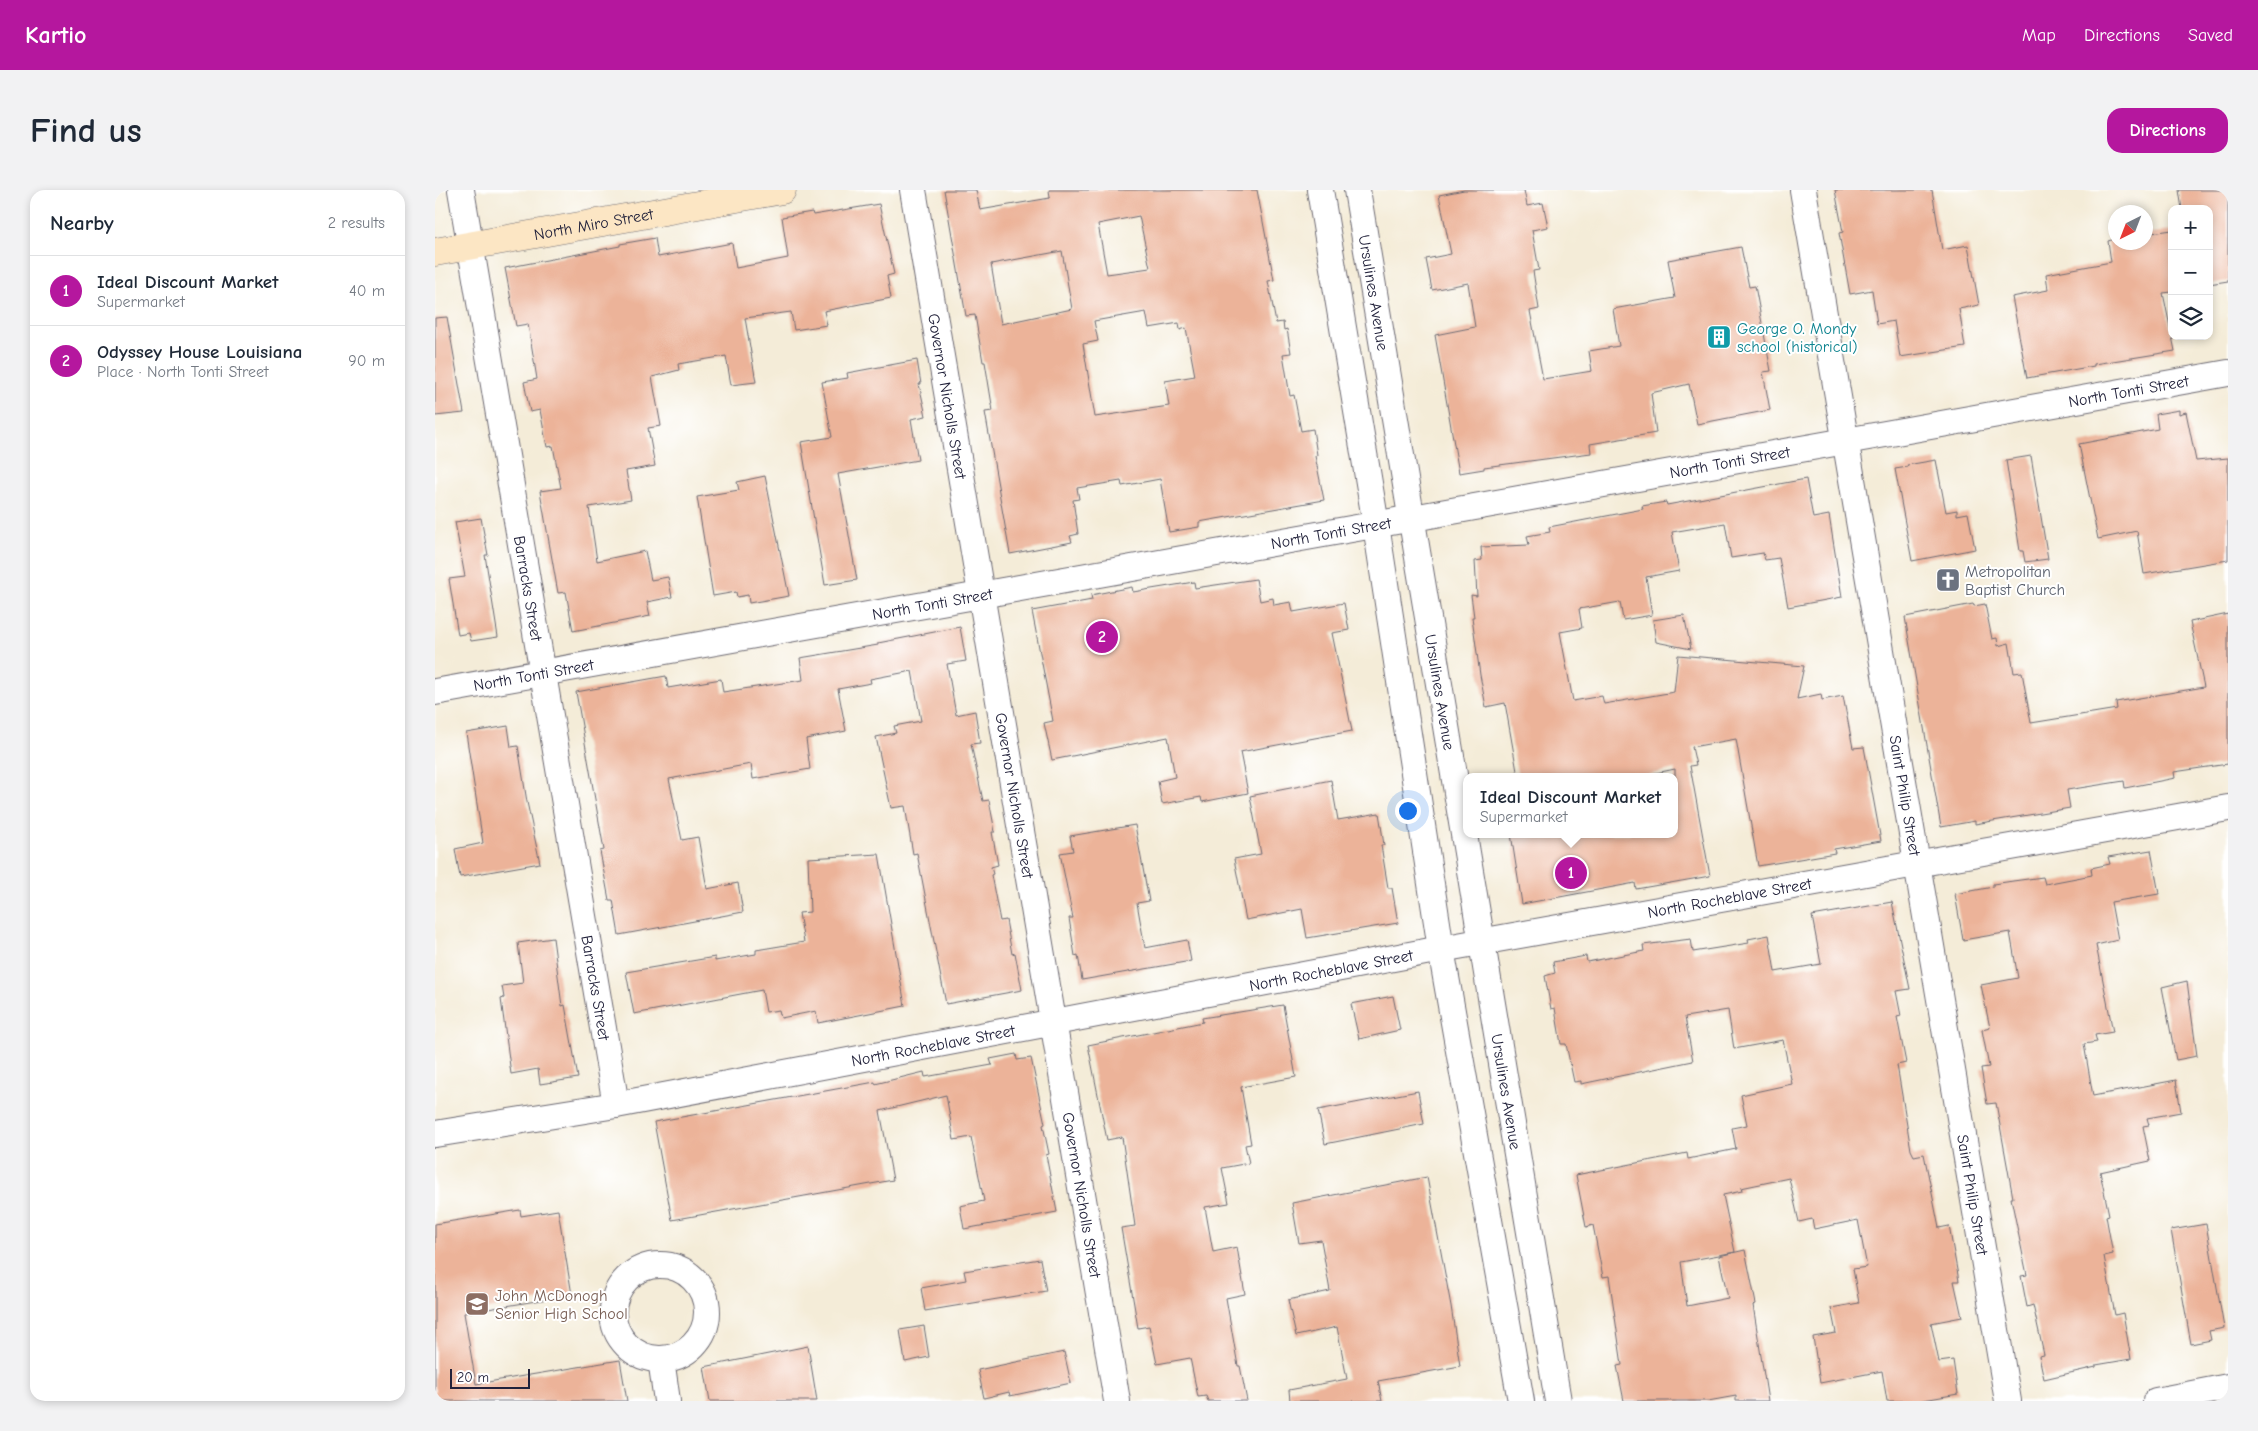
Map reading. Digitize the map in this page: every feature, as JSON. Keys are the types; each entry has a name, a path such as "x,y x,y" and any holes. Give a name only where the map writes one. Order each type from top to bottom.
{"street":[{"name":"Barracks Street","path":"461,190 616,1105"},
{"name":"North Miro Street","path":"435,252 782,190"},
{"name":"Governor Nicholls Street","path":"913,190 1117,1401"},
{"path":"1320,190 1376,524 1441,950 1521,1401"},
{"name":"Ursulines Avenue","path":"1357,190 1463,827"},
{"name":"Saint Philip Street","path":"1803,190 2008,1401"},
{"name":"North Tonti Street","path":"435,692 2228,373"},
{"name":"North Rocheblave Street","path":"435,1134 616,1105 1053,1021 2228,808"},
{"name":"Ursulines Avenue","path":"1465,838 1558,1401"},
{"path":"661,1359 667,1401"},
{"path":"2156,1401 2228,1387"}],"building":[{"path":"944,190 976,190 980,210 1050,198 1049,190 1257,190 1274,280 1268,281 1276,323 1283,322 1284,330 1287,329 1291,353 1283,354 1290,396 1294,395 1301,431 1313,429 1317,455 1315,456 1324,500 1199,522 1199,527 1169,532 1160,479 1122,486 1121,481 1077,488 1079,499 1073,500 1078,534 1070,536 1072,542 1010,554 985,412 993,411 985,362 983,362 975,315 966,316","holes":["1139,216 1150,268 1107,274 1098,224","1062,251 1072,309 1001,324 991,264","1146,312 1149,328 1179,323 1180,330 1186,328 1195,376 1165,381 1169,406 1095,417 1083,344 1098,341 1094,321"]},
{"path":"1464,190 1524,190 1527,206 1543,203 1548,227 1532,230 1539,270 1533,271 1539,309 1530,311 1543,379 1592,371 1589,351 1619,346 1613,309 1675,298 1668,260 1741,247 1749,287 1755,286 1771,371 1763,372 1770,410 1697,424 1689,384 1651,393 1656,433 1590,444 1591,453 1484,467 1484,469 1459,473 1435,335 1475,327 1468,283 1432,290 1426,259 1451,254 1439,195"},
{"path":"1835,190 1932,190 1942,250 1968,245 1979,305 1959,309 1965,347 1900,357 1894,321 1877,324 1872,290 1850,294 1839,233 1843,232"},
{"path":"2179,190 2228,190 2228,281 2213,283 2213,205 2181,205"},
{"path":"879,204 894,274 887,276 891,298 824,311 827,325 794,330 791,312 745,318 756,382 731,385 726,356 678,364 679,370 652,377 661,426 648,428 655,466 626,471 631,500 589,507 597,561 645,551 651,580 668,577 672,597 647,602 650,616 573,631 566,592 558,593 540,491 561,488 553,446 547,447 540,410 530,412 524,382 537,379 528,324 516,326 505,268 655,238 658,257 732,243 736,268 788,258 782,217 812,212 813,215"},
{"path":"2168,231 2168,292 2163,293 2168,317 2168,340 2173,340 2175,351 2094,364 2094,366 2027,378 2012,297 2048,290 2046,274 2111,262 2109,250 2153,250 2153,233"},
{"path":"447,317 464,413 435,416 435,318"},
{"path":"917,360 921,384 919,384 926,416 911,419 918,460 838,474 857,580 825,585 801,442 832,437 822,382 848,378 847,373"},
{"path":"2179,410 2179,414 2186,412 2196,461 2228,458 2228,560 2144,574 2137,531 2098,539 2079,444 2158,429 2156,414"},
{"path":"2031,456 2048,559 2025,562 2023,551 2020,551 2006,460"},
{"path":"1936,460 1946,512 1957,510 1957,515 1968,513 1975,549 1912,561 1895,469"},
{"path":"765,476 789,596 749,603 748,595 737,597 736,592 713,596 697,497 739,490 737,482"},
{"path":"1806,479 1813,518 1829,515 1842,597 1788,607 1779,558 1765,560 1763,553 1731,558 1725,523 1672,532 1679,571 1646,577 1652,615 1623,620 1620,602 1579,609 1582,628 1560,632 1573,701 1602,696 1604,704 1674,692 1678,655 1804,666 1797,699 1821,694 1822,700 1843,696 1853,748 1864,747 1881,841 1834,849 1835,853 1758,866 1736,739 1692,747 1696,765 1690,766 1710,876 1636,889 1635,883 1522,904 1512,838 1678,838 1678,773 1675,773 1675,769 1656,773 1517,773 1505,703 1486,707 1472,617 1474,617 1471,595 1477,596 1475,561 1482,560 1481,547 1529,545 1527,536 1550,532 1549,527 1643,509 1642,506 1666,502 1667,505"},
{"path":"481,518 488,555 485,555 498,637 471,641 469,633 458,635 449,579 465,577 455,522"},
{"path":"1256,579 1260,601 1273,598 1274,605 1291,602 1293,612 1344,603 1349,630 1332,633 1352,731 1240,752 1248,793 1202,802 1201,797 1162,804 1158,781 1175,777 1168,737 1052,760 1044,723 1053,721 1032,611 1092,600 1091,595 1132,587 1133,592 1194,582 1195,588"},
{"path":"1973,604 1974,606 1985,604 1992,639 1997,638 1998,646 2009,643 2014,673 2022,672 2031,723 2117,709 2116,702 2204,687 2190,622 2228,614 2228,764 2174,772 2175,778 2125,788 2124,781 2067,790 2070,808 1975,824 1975,821 1941,827 1905,617"},
{"path":"1684,615 1691,649 1656,642 1653,620"},
{"path":"960,627 966,661 947,664 956,715 975,711 980,743 971,744 983,801 989,800 995,832 992,832 998,865 991,867 993,874 991,875 1000,921 1006,920 1012,954 1015,953 1022,990 946,1004 917,853 913,854 905,806 891,808 876,737 896,733 894,726 921,721 912,671 870,679 871,683 838,689 846,731 806,739 810,769 753,779 751,764 669,779 682,840 698,837 707,889 738,883 743,912 619,935 613,900 609,900 600,851 604,850 576,692 666,676 668,688 721,679 723,692 803,680 800,658 878,645 878,643"},
{"path":"508,726 511,747 518,746 527,802 540,863 460,877 455,849 483,843 466,733"},
{"path":"1331,780 1338,820 1379,813 1384,845 1381,845 1388,888 1392,888 1398,923 1307,938 1302,909 1246,920 1234,859 1261,854 1250,796"},
{"path":"1135,825 1149,901 1137,903 1145,948 1187,940 1191,961 1082,980 1078,955 1075,956 1069,918 1073,918 1060,853 1073,851 1070,836"},
{"path":"2151,850 2159,894 2111,902 2118,940 2096,945 2113,1032 2095,1035 2097,1042 2084,1044 2093,1096 2176,1080 2181,1112 2147,1118 2149,1125 2143,1126 2150,1161 2100,1172 2109,1215 2106,1216 2113,1254 2104,1256 2115,1315 2123,1313 2131,1359 2096,1365 2096,1367 2044,1379 2039,1356 2044,1355 2033,1305 2027,1307 2021,1276 2027,1275 2011,1198 2013,1198 1996,1103 1987,1104 1981,1068 1989,1067 1982,1030 1990,1028 1981,985 2018,978 2010,932 1963,940 1955,894 2013,881 2043,877 2045,884 2092,875 2091,868 2110,864 2108,857"},
{"path":"879,854 905,1006 818,1023 816,1011 781,1018 779,1010 766,1012 762,990 634,1014 626,972 715,957 715,961 756,954 756,950 804,942 799,913 810,912 808,858"},
{"path":"1892,902 1910,989 1896,991 1901,1016 1897,1017 1906,1063 1897,1065 1911,1150 1914,1156 1924,1154 1939,1228 1949,1226 1959,1281 1954,1281 1962,1317 1931,1323 1939,1362 1953,1360 1958,1394 1918,1401 1887,1401 1882,1371 1820,1383 1813,1337 1836,1333 1831,1308 1859,1303 1853,1269 1867,1267 1858,1220 1814,1229 1812,1219 1799,1222 1789,1178 1741,1188 1742,1191 1723,1195 1735,1252 1681,1262 1687,1306 1728,1298 1719,1256 1745,1250 1756,1304 1753,1305 1768,1401 1736,1401 1736,1396 1708,1401 1624,1401 1617,1366 1622,1365 1609,1276 1603,1277 1593,1225 1586,1227 1576,1175 1687,1153 1688,1159 1736,1149 1732,1128 1747,1125 1741,1095 1792,1084 1783,1040 1734,1049 1728,1010 1685,1017 1693,1061 1581,1084 1581,1081 1574,1082 1566,1044 1561,1044 1555,1008 1551,1009 1545,976 1555,973 1553,962 1586,956 1587,962 1644,951 1643,945 1691,939 1693,952 1749,943 1748,939 1769,935 1775,972 1821,964 1812,916"},
{"path":"553,938 562,1006 565,1005 578,1078 540,1084 538,1069 511,1074 501,999 504,998 502,986 523,983 518,943"},
{"path":"2187,981 2197,1056 2176,1060 2162,987"},
{"path":"1393,996 1400,1030 1359,1039 1351,1004"},
{"path":"1283,1005 1296,1077 1241,1087 1251,1144 1245,1145 1249,1163 1222,1168 1229,1203 1205,1207 1213,1252 1237,1247 1245,1294 1226,1298 1238,1366 1240,1366 1247,1401 1208,1401 1206,1396 1198,1397 1190,1358 1157,1364 1149,1326 1138,1328 1121,1228 1135,1226 1122,1137 1107,1140 1088,1045 1203,1022 1202,1018"},
{"path":"1016,1054 1017,1060 1031,1058 1045,1124 1043,1125 1049,1154 1046,1155 1057,1212 964,1229 960,1206 984,1201 971,1137 954,1140 946,1095 880,1111 893,1180 672,1220 654,1122 875,1082 875,1084 924,1072 925,1077 992,1065 990,1059"},
{"path":"1418,1091 1424,1124 1325,1144 1318,1110"},
{"path":"1427,1177 1460,1366 1378,1381 1382,1401 1290,1401 1289,1390 1347,1379 1337,1327 1296,1336 1288,1300 1330,1291 1321,1240 1299,1243 1292,1203"},
{"name":"John McDonogh Senior High School","path":"520,1210 521,1216 558,1210 572,1295 464,1313 476,1384 620,1360 627,1401 435,1401 435,1224"},
{"path":"2206,1224 2224,1328 2209,1331 2211,1340 2191,1344 2171,1230"},
{"path":"1040,1259 1046,1291 925,1311 921,1288 966,1280 964,1271"},
{"path":"924,1326 929,1357 905,1362 900,1330"},
{"path":"808,1346 817,1401 710,1401 704,1367"},
{"path":"1064,1352 1071,1383 1010,1396 1009,1392 984,1398 978,1370"}],"place":[{"name":"George O. Mondy school (historical)","path":"1719,337"},
{"name":"Metropolitan Baptist Church","path":"1948,580"},
{"name":"Odyssey House Louisiana","path":"1102,637"},
{"name":"Ideal Discount Market","path":"1571,873"},
{"name":"John McDonogh Senior High School","path":"477,1304"}]}
